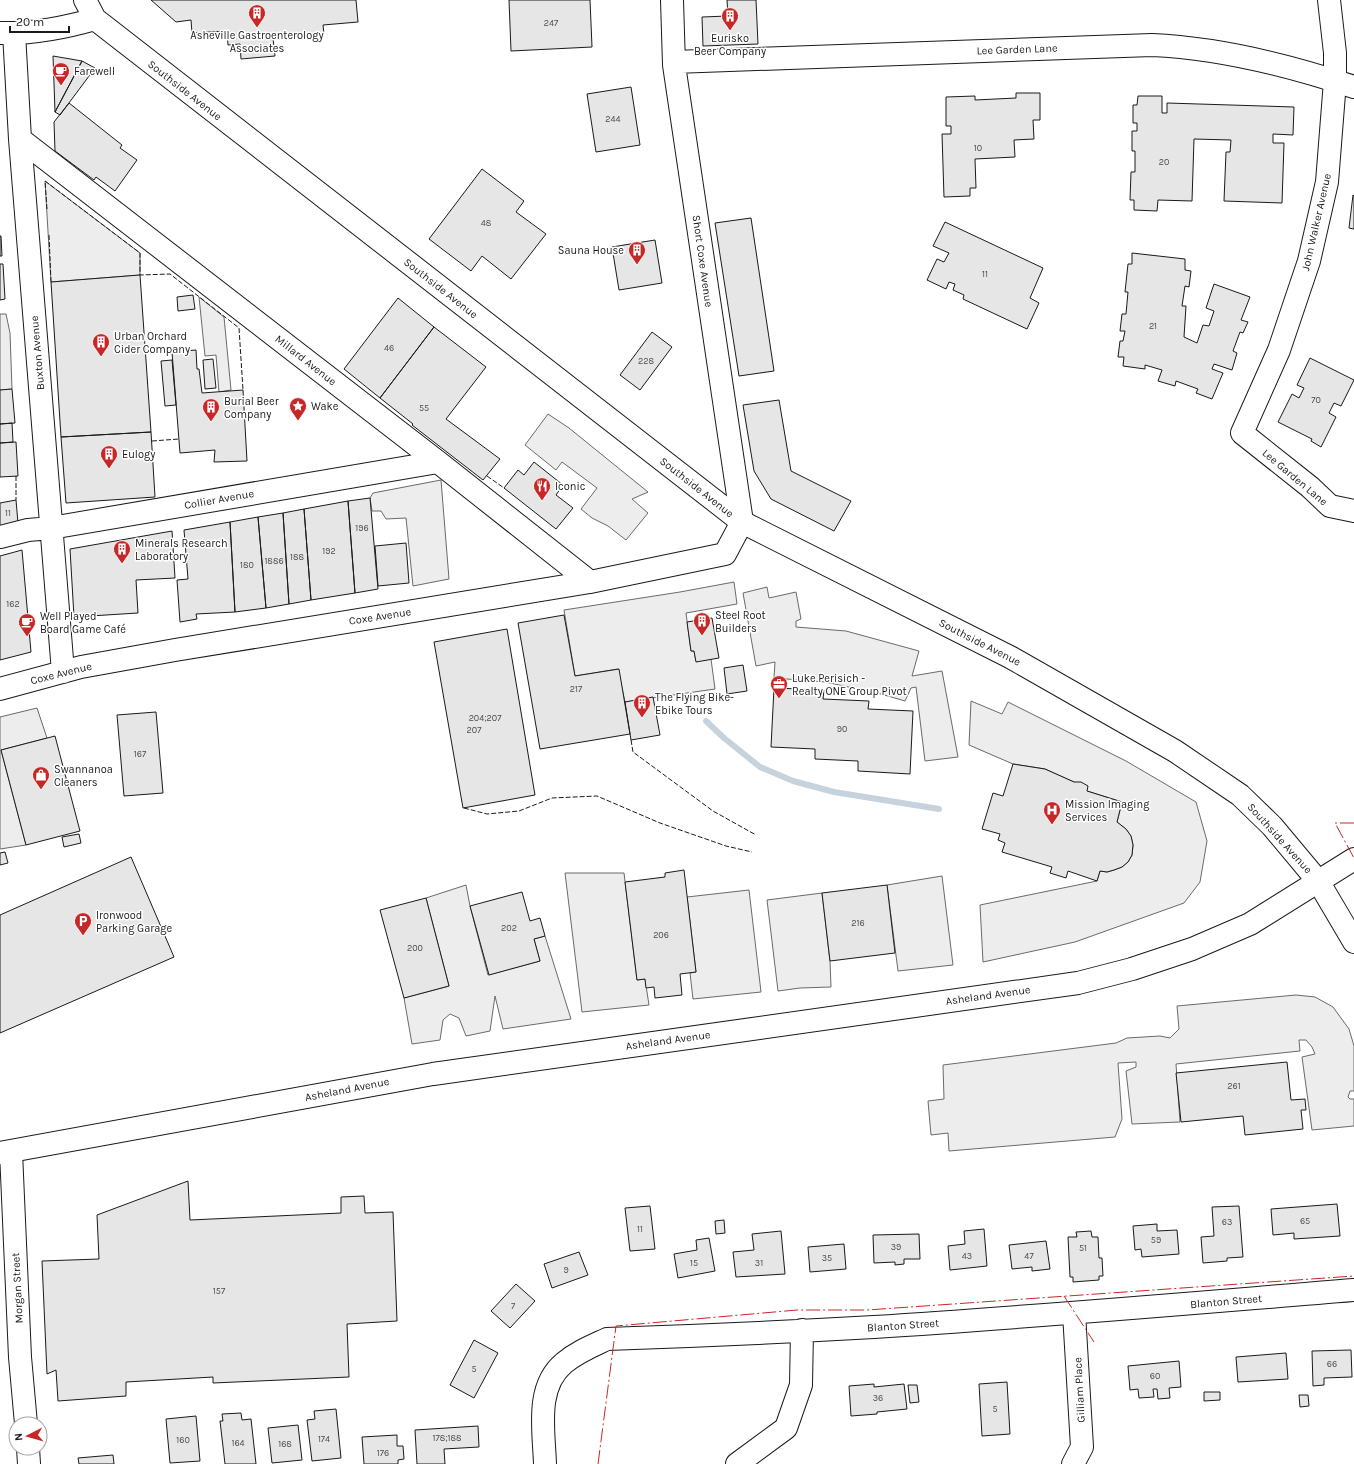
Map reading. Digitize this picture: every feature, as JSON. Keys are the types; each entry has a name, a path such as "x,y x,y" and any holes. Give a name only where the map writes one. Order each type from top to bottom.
{"street":[{"name":"Southside Avenue","path":"85,0 93,10 742,522 1010,657 1175,751 1240,795 1272,826 1318,881 1354,859"},
{"name":"Short Coxe Avenue","path":"672,0 674,62 742,522"},
{"name":"John Walker Avenue","path":"1242,433 1278,350 1309,261 1328,182 1345,84 1335,54 1329,0"},
{"path":"7,33 70,26 93,10"},
{"name":"Buxton Avenue","path":"7,33 20,139 63,672"},
{"name":"Lee Garden Lane","path":"674,62 1152,45 1183,46 1250,57 1345,84"},
{"name":"Millard Avenue","path":"20,139 438,462 590,582"},
{"name":"Lee Garden Lane","path":"1242,433 1310,487 1330,506 1354,511"},
{"name":"Collier Avenue","path":"0,537 28,530 51,528 438,462"},
{"name":"Coxe Avenue","path":"0,689 63,672 182,649 590,582 725,554 742,522"},
{"path":"1318,881 1354,942"},
{"name":"Asheland Avenue","path":"6,1152 428,1074 1078,983 1132,969 1192,949 1250,924 1318,881"},
{"name":"Morgan Street","path":"6,1152 25,1416"},
{"name":"Blanton Street","path":"545,1464 542,1407 548,1386 556,1372 564,1363 581,1352 607,1340 802,1330 1074,1313 1354,1290"},
{"name":"Gilliam Place","path":"1073,1464 1082,1447 1074,1313"},
{"path":"737,1464 786,1428 801,1385 802,1330"}],"shaded area":[{"path":"45,181 140,253 140,275 51,282"},
{"path":"199,297 224,317 231,390 219,392 216,355 205,356"},
{"path":"0,314 6,314 10,333 12,389 0,390"},
{"path":"548,414 569,428 648,492 632,499 648,513 626,540 608,526 592,518 581,509 597,488 562,462 556,470 525,445"},
{"path":"441,480 449,579 413,586 406,518 386,519 381,511 372,511 370,498 373,493"},
{"path":"734,582 737,604 686,613 691,651 694,651 696,661 711,659 715,689 625,702 618,669 575,676 564,610"},
{"path":"767,587 769,598 796,592 801,619 796,621 796,627 846,631 919,651 912,676 942,671 958,757 925,761 916,687 911,688 905,701 881,694 825,682 774,678 775,662 756,666 743,593"},
{"path":"971,701 1002,714 1008,702 1126,761 1196,802 1207,841 1200,882 1184,903 1075,942 983,962 980,905 1097,881 1100,871 1107,872 1114,870 1122,867 1128,862 1132,855 1133,845 1131,836 1126,829 1117,822 1122,802 1087,791 1074,782 1045,769 1013,764 969,745"},
{"path":"37,708 47,738 1,750 26,845 0,849 0,717"},
{"path":"565,873 624,873 637,980 645,979 649,1005 582,1012"},
{"path":"942,876 953,965 898,971 887,885"},
{"path":"466,885 488,975 540,961 534,939 545,936 571,1019 503,1029 495,996 490,1031 466,1036 459,1018 450,1014 443,1020 440,1040 412,1044 404,998 449,986 426,898"},
{"path":"749,890 761,992 693,999 690,973 696,972 687,897"},
{"path":"822,893 830,961 831,987 800,988 778,991 767,900"},
{"path":"1296,995 1315,997 1333,1007 1349,1029 1354,1046 1354,1091 1350,1091 1348,1097 1350,1099 1354,1099 1354,1126 1312,1130 1302,1057 1315,1054 1312,1047 1306,1040 1299,1040 1300,1051 1176,1064 1180,1122 1132,1124 1126,1071 1136,1067 1136,1062 1118,1063 1122,1119 1115,1137 949,1151 948,1133 931,1135 928,1101 944,1099 943,1065 1116,1043 1127,1038 1160,1036 1170,1038 1179,1029 1177,1006"}],"building":[{"name":"Asheville Gastroenterology Associates","path":"151,0 356,0 358,22 323,25 324,34 273,38 275,56 241,59 240,44 228,45 227,31 192,33 191,20 176,22"},
{"path":"509,0 590,0 592,47 511,51"},
{"name":"Eurisko Beer Company","path":"727,0 756,0 758,44 703,46 702,17 728,16"},
{"name":"Farewell","path":"53,56 82,61 55,112"},
{"path":"82,61 95,68 60,115 55,112"},
{"path":"631,87 640,145 596,152 587,94"},
{"path":"1016,93 1040,93 1040,120 1033,120 1034,139 1014,140 1015,157 975,159 976,188 970,188 970,196 944,197 942,134 951,134 951,126 946,126 946,97 975,96 975,100 1016,98"},
{"path":"1138,96 1162,96 1162,113 1167,113 1167,103 1294,107 1293,135 1273,134 1273,143 1284,143 1282,203 1224,201 1226,152 1230,152 1231,140 1194,139 1192,201 1158,200 1157,211 1134,210 1134,200 1130,200 1131,172 1135,172 1135,151 1132,151 1132,131 1137,131 1137,123 1133,123 1133,105 1137,105"},
{"path":"69,103 122,145 120,148 137,160 115,191 96,177 94,180 55,151 54,122"},
{"path":"482,169 524,201 516,212 546,234 511,279 482,256 471,271 429,239"},
{"path":"1353,195 1354,196 1354,229 1349,228"},
{"path":"751,218 774,371 739,376 715,223"},
{"path":"945,222 1043,268 1030,298 1039,303 1027,329 963,299 964,295 953,290 955,284 949,282 946,289 927,280 937,259 944,262 949,253 933,246"},
{"path":"1,236 2,256 0,256"},
{"name":"Sauna House","path":"655,240 662,283 619,290 612,247"},
{"path":"1132,253 1185,259 1185,270 1191,271 1189,287 1185,286 1182,306 1186,306 1184,337 1197,343 1203,325 1209,326 1214,311 1206,308 1214,284 1250,297 1241,320 1248,322 1243,333 1240,332 1233,351 1237,353 1232,370 1214,364 1212,369 1223,373 1212,399 1196,393 1198,389 1176,381 1175,386 1158,381 1162,370 1145,365 1145,369 1123,366 1124,357 1118,357 1120,341 1123,341 1125,331 1120,331 1122,314 1126,314 1128,292 1125,292 1128,264 1132,264"},
{"path":"0,264 3,264 5,299 0,300"},
{"name":"Urban Orchard Cider Company","path":"140,275 151,432 61,437 51,282"},
{"path":"193,295 195,309 178,311 177,297"},
{"path":"398,298 434,327 380,398 344,369"},
{"path":"434,327 486,367 446,419 500,459 483,480 380,398"},
{"path":"652,332 672,347 640,390 620,375"},
{"name":"Burial Beer Company","path":"196,350 197,369 199,369 202,393 243,390 247,461 214,462 215,450 180,453 172,352"},
{"path":"1310,358 1354,380 1341,406 1334,403 1329,413 1336,417 1321,447 1311,441 1312,439 1278,422 1292,394 1299,398 1304,388 1297,385"},
{"path":"213,359 216,388 205,389 203,360"},
{"path":"172,360 176,405 165,406 161,361"},
{"path":"12,389 15,423 0,424 0,390"},
{"path":"779,400 791,471 851,501 834,531 771,499 754,471 743,405"},
{"path":"12,423 13,442 0,443 0,424"},
{"name":"Eulogy","path":"151,432 155,497 66,503 61,437"},
{"path":"16,442 18,476 0,477 0,443"},
{"name":"Iconic","path":"534,462 563,485 556,495 573,508 556,529 504,488 518,470 524,475"},
{"path":"370,498 378,589 355,593 348,501"},
{"path":"16,500 18,523 0,527 0,503"},
{"path":"348,501 355,593 311,600 304,509"},
{"path":"304,509 311,600 289,604 283,513"},
{"path":"283,513 289,604 266,608 258,517"},
{"path":"258,517 266,608 235,612 230,522"},
{"name":"Minerals Research Laboratory","path":"230,522 235,612 196,614 197,619 180,622 177,580 188,579 184,530"},
{"name":"Minerals Research Laboratory","path":"172,531 175,578 136,580 138,613 74,617 70,549"},
{"path":"406,543 409,583 378,586 375,546"},
{"path":"22,550 31,652 0,660 0,556"},
{"path":"564,615 575,676 619,669 630,734 540,749 518,623"},
{"name":"Steel Root Builders","path":"712,618 719,658 696,662 694,651 691,651 687,622"},
{"path":"507,629 535,795 463,808 434,642"},
{"path":"743,665 747,691 727,694 724,668"},
{"path":"774,688 824,690 823,699 869,701 868,709 913,711 910,774 858,771 858,761 815,759 815,749 771,747"},
{"name":"The Flying Bike- Ebike Tours","path":"653,697 660,735 631,740 625,702"},
{"path":"156,712 163,793 124,796 117,715"},
{"name":"Swannanoa Cleaners","path":"55,736 80,831 26,845 1,750"},
{"name":"Mission Imaging Services","path":"1013,764 1045,769 1074,782 1081,782 1088,786 1087,791 1122,802 1117,822 1126,829 1131,836 1133,845 1132,855 1128,862 1122,867 1114,870 1107,872 1100,871 1097,881 1068,871 1066,878 1050,873 1052,867 1002,852 1005,843 998,840 1000,834 982,829 993,793 1003,796"},
{"path":"79,834 81,843 64,847 62,837"},
{"path":"5,852 8,863 0,865 0,853"},
{"name":"Ironwood Parking Garage","path":"131,857 174,957 0,1033 0,915"},
{"path":"684,870 696,972 680,974 682,995 655,998 654,987 646,988 645,979 637,980 625,882 665,877 665,873"},
{"path":"887,885 895,953 830,961 822,893"},
{"path":"522,892 530,921 540,918 545,936 534,939 540,961 489,975 470,906"},
{"path":"426,898 449,986 404,998 380,910"},
{"path":"1287,1062 1291,1100 1305,1099 1306,1110 1301,1110 1303,1129 1245,1135 1243,1116 1181,1122 1176,1073"},
{"path":"188,1181 190,1220 341,1213 341,1197 364,1196 365,1213 393,1212 397,1321 347,1324 349,1377 213,1383 213,1377 126,1382 126,1396 58,1401 56,1370 47,1374 42,1261 99,1259 97,1215"},
{"path":"1337,1204 1340,1236 1294,1239 1294,1233 1273,1235 1271,1209"},
{"path":"650,1206 655,1249 630,1251 625,1208"},
{"path":"1239,1206 1243,1257 1227,1258 1227,1261 1203,1263 1201,1237 1214,1236 1212,1207"},
{"path":"724,1220 725,1233 716,1234 715,1221"},
{"path":"1157,1224 1157,1231 1177,1230 1179,1254 1142,1257 1141,1249 1135,1250 1133,1226"},
{"path":"984,1229 987,1266 950,1270 948,1246 965,1244 964,1231"},
{"path":"781,1231 785,1274 736,1277 733,1252 754,1250 752,1234"},
{"path":"1091,1231 1092,1237 1098,1237 1099,1258 1102,1258 1103,1276 1099,1276 1099,1280 1073,1282 1073,1277 1070,1277 1068,1237 1077,1237 1076,1232"},
{"path":"919,1234 920,1259 904,1259 904,1264 895,1265 895,1262 874,1263 873,1235"},
{"path":"709,1238 715,1271 678,1278 674,1254 697,1250 696,1240"},
{"path":"1046,1241 1050,1269 1032,1271 1032,1267 1012,1269 1009,1245"},
{"path":"844,1244 846,1269 810,1272 808,1247"},
{"path":"579,1252 588,1275 552,1288 544,1264"},
{"path":"516,1284 535,1301 510,1328 491,1311"},
{"path":"474,1340 498,1353 474,1398 450,1385"},
{"path":"1351,1350 1352,1377 1324,1378 1324,1385 1313,1386 1312,1351"},
{"path":"1286,1353 1288,1379 1238,1382 1236,1357"},
{"path":"1179,1361 1181,1387 1169,1388 1170,1398 1158,1399 1157,1389 1153,1389 1154,1397 1139,1398 1138,1389 1130,1390 1128,1366"},
{"path":"1007,1382 1010,1434 982,1436 979,1384"},
{"path":"874,1384 874,1387 904,1384 907,1409 877,1412 877,1414 851,1416 849,1386"},
{"path":"908,1385 917,1385 919,1402 910,1403"},
{"path":"1204,1392 1220,1392 1220,1400 1204,1401"},
{"path":"1299,1395 1308,1395 1309,1406 1300,1407"},
{"path":"336,1409 341,1458 312,1461 307,1420 315,1419 314,1411"},
{"path":"241,1413 242,1420 251,1419 256,1464 225,1464 220,1421 223,1421 222,1414"},
{"path":"196,1416 200,1461 170,1463 166,1419"},
{"path":"298,1425 302,1460 272,1463 268,1428"},
{"path":"478,1426 479,1447 444,1449 445,1464 417,1464 415,1430"},
{"path":"397,1435 397,1446 403,1446 404,1459 398,1460 398,1464 364,1464 362,1437"},
{"path":"113,1455 114,1464 79,1464 78,1458"}],"waterway":[{"path":"706,721 724,738 760,767 793,781 834,792 939,809"}],"fence":[{"path":"47,209 45,181 140,253 140,275 170,274 239,328 243,390"},
{"path":"49,235 51,282"},
{"path":"152,441 179,439"},
{"path":"16,476 16,500"},
{"path":"487,476 504,488"},
{"path":"631,740 633,752 713,811 756,835"},
{"path":"464,808 487,814 519,811 552,798 597,796 660,823 726,846 752,852"}],"power":[{"path":"1354,823 1335,823 1354,858"},
{"path":"598,1464 616,1326 797,1310 867,1310 1354,1276"},
{"path":"1064,1296 1094,1342"}],"place":[{"name":"Asheville Gastroenterology Associates","path":"257,28"},
{"name":"Eurisko Beer Company","path":"730,31"},
{"name":"Farewell","path":"61,86"},
{"name":"Sauna House","path":"637,265"},
{"name":"Urban Orchard Cider Company","path":"101,357"},
{"name":"Wake","path":"298,421"},
{"name":"Burial Beer Company","path":"211,422"},
{"name":"Eulogy","path":"109,469"},
{"name":"Iconic","path":"542,501"},
{"name":"Minerals Research Laboratory","path":"122,564"},
{"name":"Steel Root Builders","path":"702,636"},
{"name":"Well Played Board Game Café","path":"27,637"},
{"name":"Luke Perisich - Realty ONE Group Pivot","path":"779,699"},
{"name":"The Flying Bike- Ebike Tours","path":"642,718"},
{"name":"Swannanoa Cleaners","path":"41,790"},
{"name":"Mission Imaging Services","path":"1052,825"},
{"name":"Ironwood Parking Garage","path":"83,936"}]}
